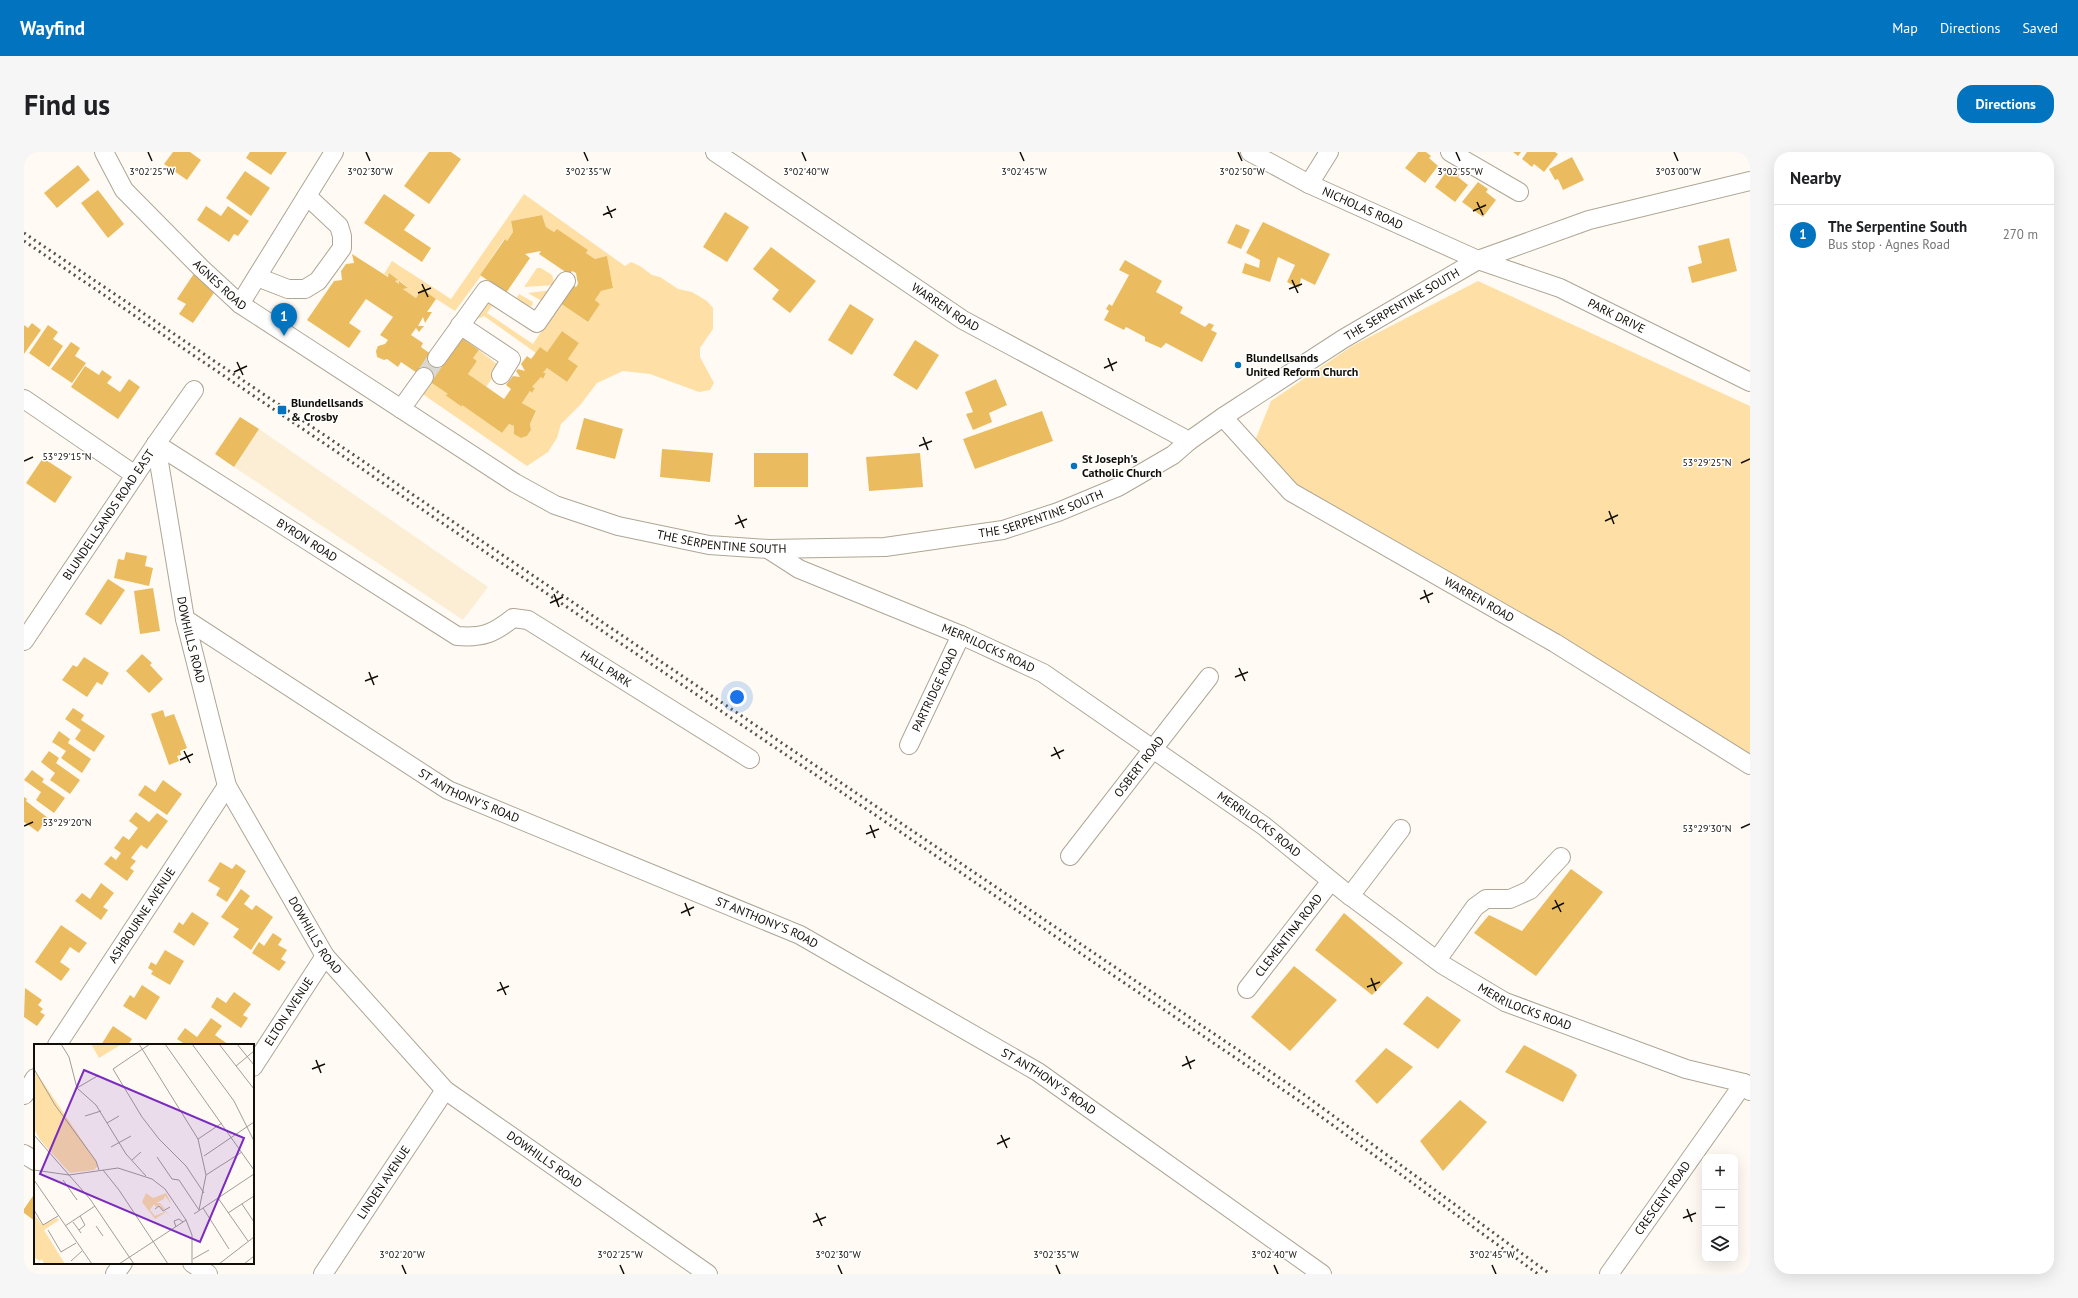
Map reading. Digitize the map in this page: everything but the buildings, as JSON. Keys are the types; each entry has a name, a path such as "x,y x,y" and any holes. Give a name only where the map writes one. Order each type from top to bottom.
{"street":[{"name":"AGNES ROAD","path":"104,152 124,190 201,268 240,304 366,386"},
{"path":"240,304 334,152"},
{"name":"WARREN ROAD","path":"715,152 963,320 1189,441"},
{"name":"NICHOLAS ROAD","path":"1250,152 1310,184 1478,260"},
{"path":"1310,184 1328,152"},
{"path":"1450,152 1519,192"},
{"name":"THE SERPENTINE SOUTH","path":"366,386 509,479 555,505 618,526 709,545 768,549 885,547 1003,530 1058,512 1118,487 1173,455 1189,441 1343,339 1478,260 1589,220 1750,181"},
{"path":"257,277 288,289 305,289 318,281 342,248 342,236 339,226 307,196"},
{"name":"PARK DRIVE","path":"1478,260 1560,288 1750,382"},
{"path":"437,358 486,290 537,323 566,281"},
{"path":"460,325 511,359 501,375"},
{"path":"401,409 424,377"},
{"name":"BLUNDELLSANDS ROAD EAST","path":"27,631 194,390"},
{"path":"24,399 134,476"},
{"name":"WARREN ROAD","path":"1223,418 1291,492 1555,643 1750,765"},
{"name":"DOWHILLS ROAD","path":"156,444 185,619 227,786 325,956 445,1090 708,1274"},
{"name":"BYRON ROAD","path":"156,444 457,636"},
{"name":"MERRILOCKS ROAD","path":"768,549 799,569 961,635 1043,673 1264,826 1350,896 1437,960 1509,1003 1686,1069 1747,1087"},
{"name":"HALL PARK","path":"457,636 476,637 497,631 513,618 528,620 750,759"},
{"name":"ST ANTHONY'S ROAD","path":"185,619 448,790 800,935 1038,1072 1322,1274"},
{"name":"PARTRIDGE ROAD","path":"909,745 961,635"},
{"name":"OSBERT ROAD","path":"1070,856 1208,677"},
{"name":"ASHBOURNE AVENUE","path":"58,1044 227,786"},
{"path":"1350,896 1401,829"},
{"path":"1437,960 1475,907 1486,899 1510,899 1530,890 1561,857"},
{"name":"CLEMENTINA ROAD","path":"1247,989 1331,881"},
{"name":"ELTON AVENUE","path":"254,1065 325,956"},
{"path":"24,1095 34,1080"},
{"name":"CRESCENT ROAD","path":"1609,1274 1747,1087"},
{"name":"LINDEN AVENUE","path":"322,1274 445,1090"},
{"path":"24,1154 34,1160"},
{"path":"115,1274 122,1264"},
{"path":"193,1264 208,1274"}],"shaded area":[{"path":"524,194 625,266 631,262 640,266 652,275 660,277 678,289 692,292 707,301 713,308 713,329 700,348 700,357 714,383 710,390 699,392 650,374 623,371 597,383 581,404 561,424 557,438 548,452 527,466 424,395 424,388 428,380 448,394 445,395 502,433 509,424 514,426 521,438 527,436 531,430 530,424 536,412 522,403 530,391 532,393 535,388 532,387 541,377 543,379 546,374 543,373 547,368 567,382 578,366 568,359 579,343 562,331 547,352 536,353 484,316 477,319 472,325 469,323 487,304 498,297 487,313 533,344 560,303 588,322 600,304 595,300 601,291 613,288 607,257 595,259 586,253 588,250 557,230 554,232 546,227 542,215 511,221 513,232 507,241 504,239 480,275 481,276 455,311 422,290 416,298 403,289 408,288 400,281 399,284 395,281 397,280 384,274 392,261 451,299"},
{"path":"537,268 541,268 552,275 555,285 524,287"},
{"path":"1478,281 1750,406 1750,773 1555,643 1291,492 1252,448 1271,401 1352,346"},
{"path":"553,290 549,301 543,299 540,300 528,293"},
{"path":"519,294 533,302 532,306 525,306 515,300"},
{"path":"479,350 498,365 498,370 486,387 468,374 477,361 473,358"},
{"path":"259,429 488,587 463,620 234,467"}],"tunnel":[{"path":"424,377 437,358"}],"railway":[{"path":"24,233 1302,1093 1550,1274"},
{"path":"24,241 1298,1100 1538,1274"}],"place":[{"name":"The Serpentine South","path":"284,336"},
{"name":"Blundellsands United Reform Church","path":"1238,365"},
{"name":"Blundellsands & Crosby","path":"282,410"},
{"name":"St Joseph's Catholic Church","path":"1074,466"}]}
